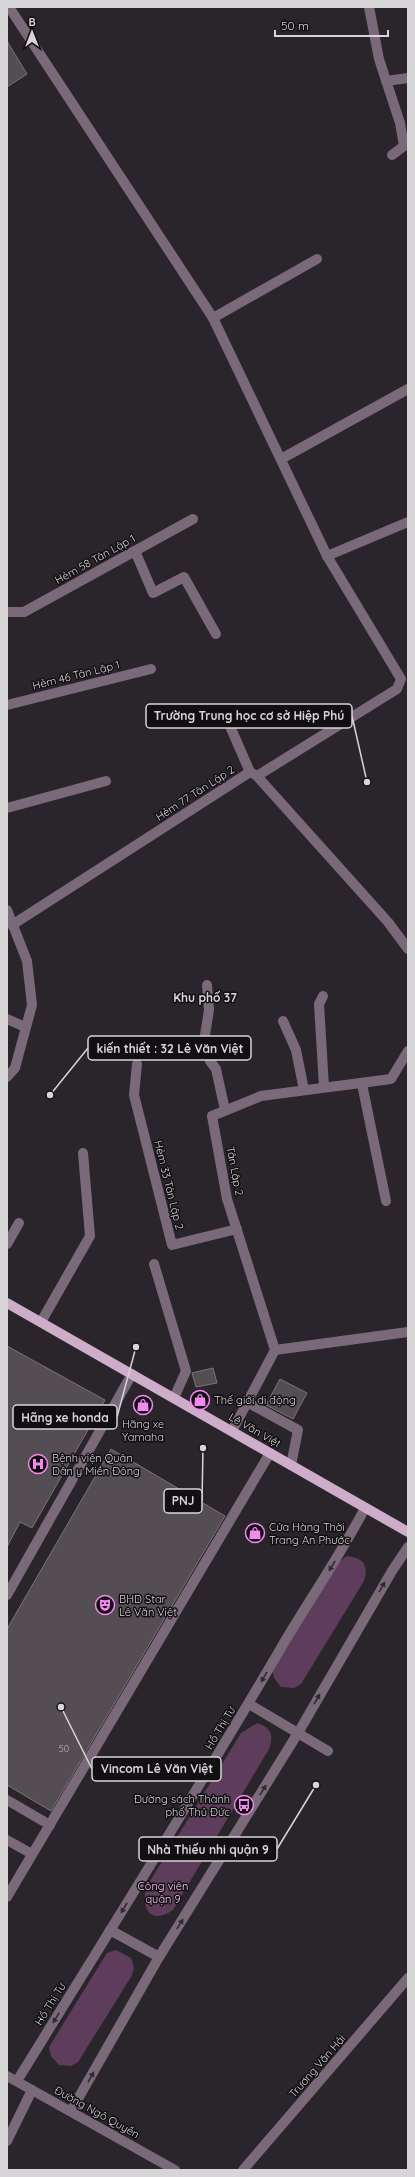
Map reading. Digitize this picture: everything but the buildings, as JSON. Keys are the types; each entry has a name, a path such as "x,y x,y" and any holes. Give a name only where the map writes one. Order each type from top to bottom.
{"main road":[{"name":"Lê Văn Việt","path":"7,1303 408,1532"}],"street":[{"name":"Hẻm 77 Tân Lập 2","path":"9,7 213,318 327,556 401,679 400,685 397,689 254,774 12,924"},
{"path":"369,7 379,59 400,123 404,146 392,155"},
{"path":"386,81 408,78"},
{"path":"213,318 317,259"},
{"path":"281,459 408,389"},
{"name":"Hẻm 58 Tân Lập 1","path":"7,612 24,612 193,518"},
{"path":"327,556 408,522"},
{"path":"135,550 153,593 184,577 216,634"},
{"name":"Hẻm 46 Tân Lập 1","path":"7,705 151,669"},
{"path":"226,717 254,774 388,922 408,949"},
{"path":"7,808 106,781"},
{"path":"7,910 27,961 31,985 32,1005 15,1068 7,1077"},
{"path":"207,985 209,1010 205,1035 210,1061 216,1069 225,1110"},
{"path":"323,996 319,1004 319,1012 324,1087"},
{"path":"7,1019 25,1027"},
{"path":"283,1021 296,1050 304,1090"},
{"name":"Tân Lập 2","path":"275,1350 227,1199 212,1116 261,1096 391,1079 408,1051"},
{"name":"Hẻm 33 Tân Lập 2","path":"137,1064 134,1095 172,1246 237,1229"},
{"path":"362,1084 386,1201"},
{"path":"41,1322 90,1236 83,1153"},
{"path":"7,1244 20,1223"},
{"path":"154,1264 186,1371 174,1398"},
{"path":"232,1431 275,1350 408,1332"},
{"path":"7,1595 132,1374"},
{"path":"247,1402 298,1430 291,1465"},
{"path":"9,1890 50,1825 270,1453"},
{"name":"Hồ Thị Tư","path":"16,2081 249,1704 365,1508"},
{"path":"71,2111 159,1957 298,1733 392,1571 408,1547"},
{"path":"249,1704 328,1751"},
{"path":"7,1800 50,1825"},
{"path":"7,1840 32,1854"},
{"path":"110,1930 159,1957"},
{"name":"Trương Văn Hải","path":"244,2170 408,1978"},
{"name":"Đường Ngô Quyền","path":"7,2076 175,2170"},
{"path":"7,2141 32,2090"}],"green space":[{"path":"347,1556 357,1558 363,1563 366,1571 364,1581 301,1684 294,1688 281,1687 274,1678 272,1669 340,1561"},
{"name":"Công viên quận 9","path":"257,1723 265,1727 270,1733 271,1740 269,1749 173,1910 158,1916 153,1915 146,1907 145,1894 147,1886 241,1733"},
{"path":"116,1950 131,1958 134,1968 131,1977 78,2062 71,2066 59,2065 51,2056 49,2047 107,1953"}],"place":[{"name":"Trường Trung học cơ sở Hiệp Phú","path":"367,782"},
{"name":"kiến thiết : 32 Lê Văn Việt","path":"50,1095"},
{"name":"Hãng xe honda","path":"136,1347"},
{"name":"Thế giới di động","path":"200,1400"},
{"name":"Hãng xe Yamaha","path":"143,1405"},
{"name":"PNJ","path":"203,1448"},
{"name":"Bệnh viện Quân Dân y Miền Đông","path":"38,1464"},
{"name":"Cửa Hàng Thời Trang An Phước","path":"255,1533"},
{"name":"BHD Star Lê Văn Việt","path":"105,1605"},
{"name":"Vincom Lê Văn Việt","path":"61,1707"},
{"name":"Nhà Thiếu nhi quận 9","path":"316,1785"},
{"name":"Đường sách Thành phố Thủ Đức","path":"244,1805"}],"district":[{"name":"Khu phố 37","path":"205,998"}]}
